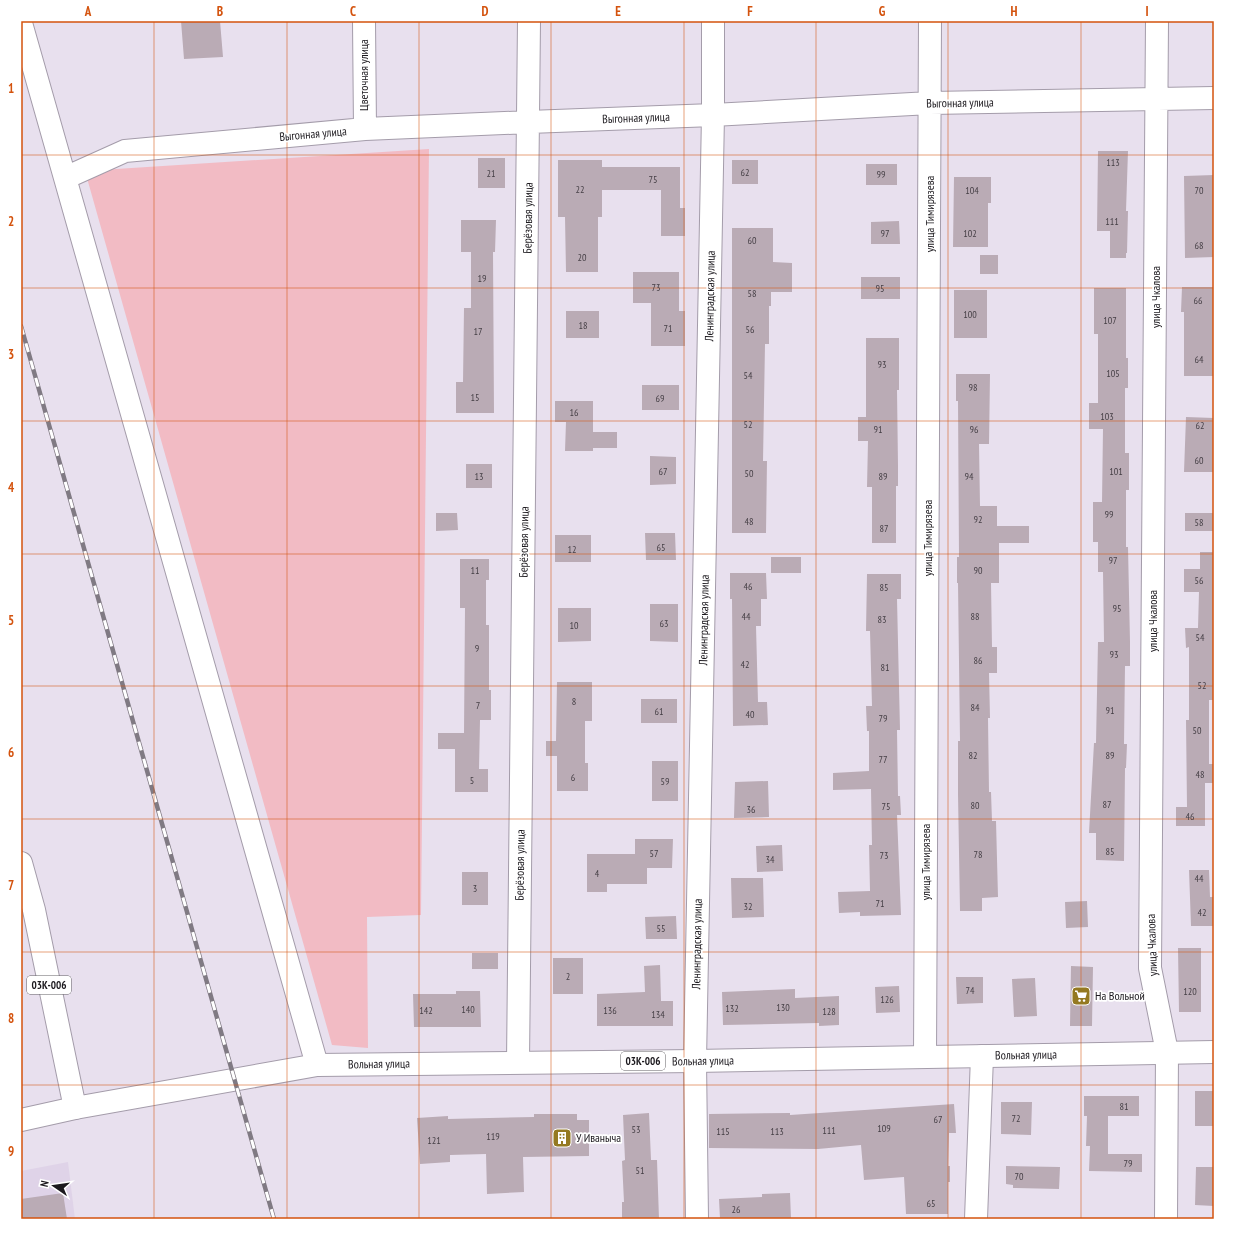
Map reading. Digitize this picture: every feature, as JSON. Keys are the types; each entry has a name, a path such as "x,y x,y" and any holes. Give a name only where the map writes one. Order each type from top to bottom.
{"street":[{"name":"Цветочная улица","path":"364,21 365,129"},
{"name":"Берёзовая улица","path":"518,1062 529,21"},
{"name":"Ленинградская улица","path":"697,1219 695,1061 713,116 713,21"},
{"name":"улица Тимирязева","path":"925,1056 930,21"},
{"name":"улица Чкалова","path":"1157,21 1158,99 1150,968 1167,1052 1166,1219"},
{"path":"21,23 317,1065"},
{"name":"Выгонная улица","path":"66,178 125,151 365,129 713,116 930,103 1214,98"},
{"name":"03К-006","path":"21,863 34,910 75,1108"},
{"name":"Вольная улица","path":"21,1120 75,1108 317,1065 695,1061 1214,1052"},
{"path":"976,1219 982,1056"}],"shaded area":[{"path":"429,149 421,915 367,917 368,1048 332,1045 85,171"},
{"path":"68,1162 75,1219 21,1219 21,1171"}],"building":[{"path":"181,21 220,21 223,57 184,59"},
{"path":"1098,151 1128,151 1126,258 1110,258 1110,231 1097,231"},
{"path":"478,158 505,158 505,188 478,188"},
{"path":"558,160 602,160 602,167 680,167 680,208 685,208 685,236 661,236 661,190 602,190 602,217 598,217 598,272 566,272 565,217 558,217"},
{"path":"732,160 758,160 758,184 732,184"},
{"path":"866,164 897,164 897,185 866,185"},
{"path":"1214,175 1214,257 1185,258 1184,176"},
{"path":"954,177 991,177 991,203 988,203 988,247 953,247"},
{"path":"461,220 496,220 495,252 493,252 494,413 456,413 456,382 463,382 464,308 471,308 471,252 461,252"},
{"path":"899,221 900,244 871,244 871,222"},
{"path":"732,228 773,228 773,262 792,263 792,292 771,292 771,306 769,306 769,344 765,344 763,461 767,461 766,533 732,533"},
{"path":"980,255 998,255 998,274 980,274"},
{"path":"633,272 679,272 679,311 685,311 685,346 651,346 651,303 633,303"},
{"path":"861,277 900,277 900,299 861,299"},
{"path":"1182,287 1214,287 1214,376 1184,376 1184,312 1181,312"},
{"path":"1094,288 1126,288 1126,358 1128,358 1128,388 1125,388 1125,453 1129,453 1129,490 1126,490 1126,547 1128,547 1130,666 1125,666 1124,744 1127,744 1125,768 1124,861 1096,860 1096,833 1089,833 1094,743 1096,743 1098,642 1104,642 1103,572 1098,572 1098,542 1093,542 1093,502 1102,502 1103,429 1089,429 1089,403 1098,403 1098,334 1094,334"},
{"path":"954,290 987,290 987,338 954,338"},
{"path":"566,311 599,311 599,338 566,338"},
{"path":"866,338 899,338 899,390 897,390 898,486 896,486 896,543 872,543 872,487 867,487 868,441 858,441 858,417 866,417"},
{"path":"956,374 990,374 989,444 979,444 980,506 997,506 997,526 1029,526 1029,543 999,543 999,583 991,583 992,647 997,647 997,673 989,673 989,792 991,792 992,821 996,821 998,897 982,898 982,911 960,911 958,741 960,741 957,583 957,557 959,557 958,401 956,401"},
{"path":"642,385 679,385 679,410 642,410"},
{"path":"555,401 593,401 593,432 617,432 617,448 593,448 593,451 565,451 566,422 555,422"},
{"path":"1186,417 1214,418 1214,472 1184,472"},
{"path":"650,456 676,457 676,484 650,485"},
{"path":"466,464 492,464 492,488 466,488"},
{"path":"436,513 457,513 458,530 436,531"},
{"path":"1185,513 1214,513 1214,531 1185,531"},
{"path":"645,533 675,533 676,560 646,560"},
{"path":"555,535 591,535 591,562 555,562"},
{"path":"1200,552 1214,552 1214,700 1209,700 1209,764 1214,764 1214,783 1205,783 1205,826 1176,826 1176,807 1187,807 1186,720 1189,720 1189,647 1186,648 1185,628 1198,628 1199,592 1184,592 1184,569 1200,569"},
{"path":"771,557 801,557 801,573 771,573"},
{"path":"460,559 489,559 489,580 486,580 486,625 489,625 489,690 491,690 491,720 480,720 479,769 488,769 488,792 455,792 455,749 438,749 438,733 464,733 465,608 460,608"},
{"path":"730,573 766,573 767,599 761,599 761,626 756,626 758,702 767,702 768,725 733,726 732,599 730,599"},
{"path":"867,574 901,574 901,599 897,599 900,730 897,730 898,796 900,796 901,815 897,815 901,915 860,916 860,912 839,913 838,892 870,891 869,845 872,845 871,789 833,790 833,773 869,771 869,731 867,731 866,706 872,706 870,631 866,631"},
{"path":"650,604 678,604 678,642 650,641"},
{"path":"558,608 591,608 591,641 558,642"},
{"path":"557,682 592,682 592,721 585,721 585,763 588,763 588,791 557,791 557,756 546,756 546,741 556,741"},
{"path":"641,699 677,699 677,723 641,723"},
{"path":"652,761 678,761 678,801 652,801"},
{"path":"768,781 769,817 734,818 735,782"},
{"path":"635,839 673,839 672,868 647,868 647,884 607,884 607,892 587,892 587,854 635,854"},
{"path":"782,845 783,871 757,872 756,846"},
{"path":"1189,870 1209,870 1210,897 1213,897 1213,926 1191,926"},
{"path":"462,872 488,872 488,905 462,905"},
{"path":"731,878 763,878 764,917 732,918"},
{"path":"1087,901 1088,927 1066,928 1065,902"},
{"path":"676,916 677,939 646,939 645,917"},
{"path":"1178,948 1201,948 1201,1012 1179,1012"},
{"path":"472,953 498,953 498,969 472,969"},
{"path":"553,958 583,958 583,994 553,994"},
{"path":"660,965 661,1001 673,1001 673,1026 597,1026 597,994 645,992 644,966"},
{"name":"На Вольной","path":"1071,966 1093,967 1092,1026 1070,1026"},
{"path":"956,977 983,977 983,1003 957,1004"},
{"path":"1035,978 1037,1016 1014,1017 1012,979"},
{"path":"899,986 900,1012 876,1013 875,987"},
{"path":"795,989 795,998 839,996 839,1025 819,1026 819,1023 723,1025 722,992"},
{"path":"456,991 480,991 481,1027 414,1027 413,994 456,994"},
{"path":"1195,1091 1214,1091 1214,1126 1195,1126"},
{"path":"1084,1096 1139,1096 1139,1116 1108,1116 1108,1154 1142,1154 1142,1172 1089,1171 1090,1146 1086,1146 1087,1116 1084,1116"},
{"path":"1001,1102 1032,1102 1031,1135 1001,1134"},
{"path":"954,1104 956,1133 949,1133 948,1166 950,1166 950,1182 948,1182 948,1214 906,1214 904,1177 864,1180 861,1145 818,1149 709,1148 709,1114 790,1113 790,1115"},
{"path":"649,1113 651,1160 657,1160 659,1219 622,1219 622,1202 624,1202 622,1161 625,1160 623,1115"},
{"path":"534,1114 577,1114 577,1120 589,1120 589,1156 523,1157 524,1192 487,1194 486,1154 450,1155 450,1162 420,1164 417,1118 448,1116 448,1119 534,1117"},
{"path":"1006,1166 1060,1167 1059,1189 1013,1188 1013,1185 1006,1184"},
{"path":"1196,1167 1214,1167 1214,1206 1195,1205"},
{"path":"63,1193 67,1219 21,1219 21,1199"},
{"path":"790,1193 791,1219 720,1219 719,1199 762,1197 762,1194"}],"railway":[{"path":"21,326 274,1219"}],"place":[{"name":"На Вольной","path":"1081,996"},
{"name":"У Иваныча","path":"562,1138"}]}
